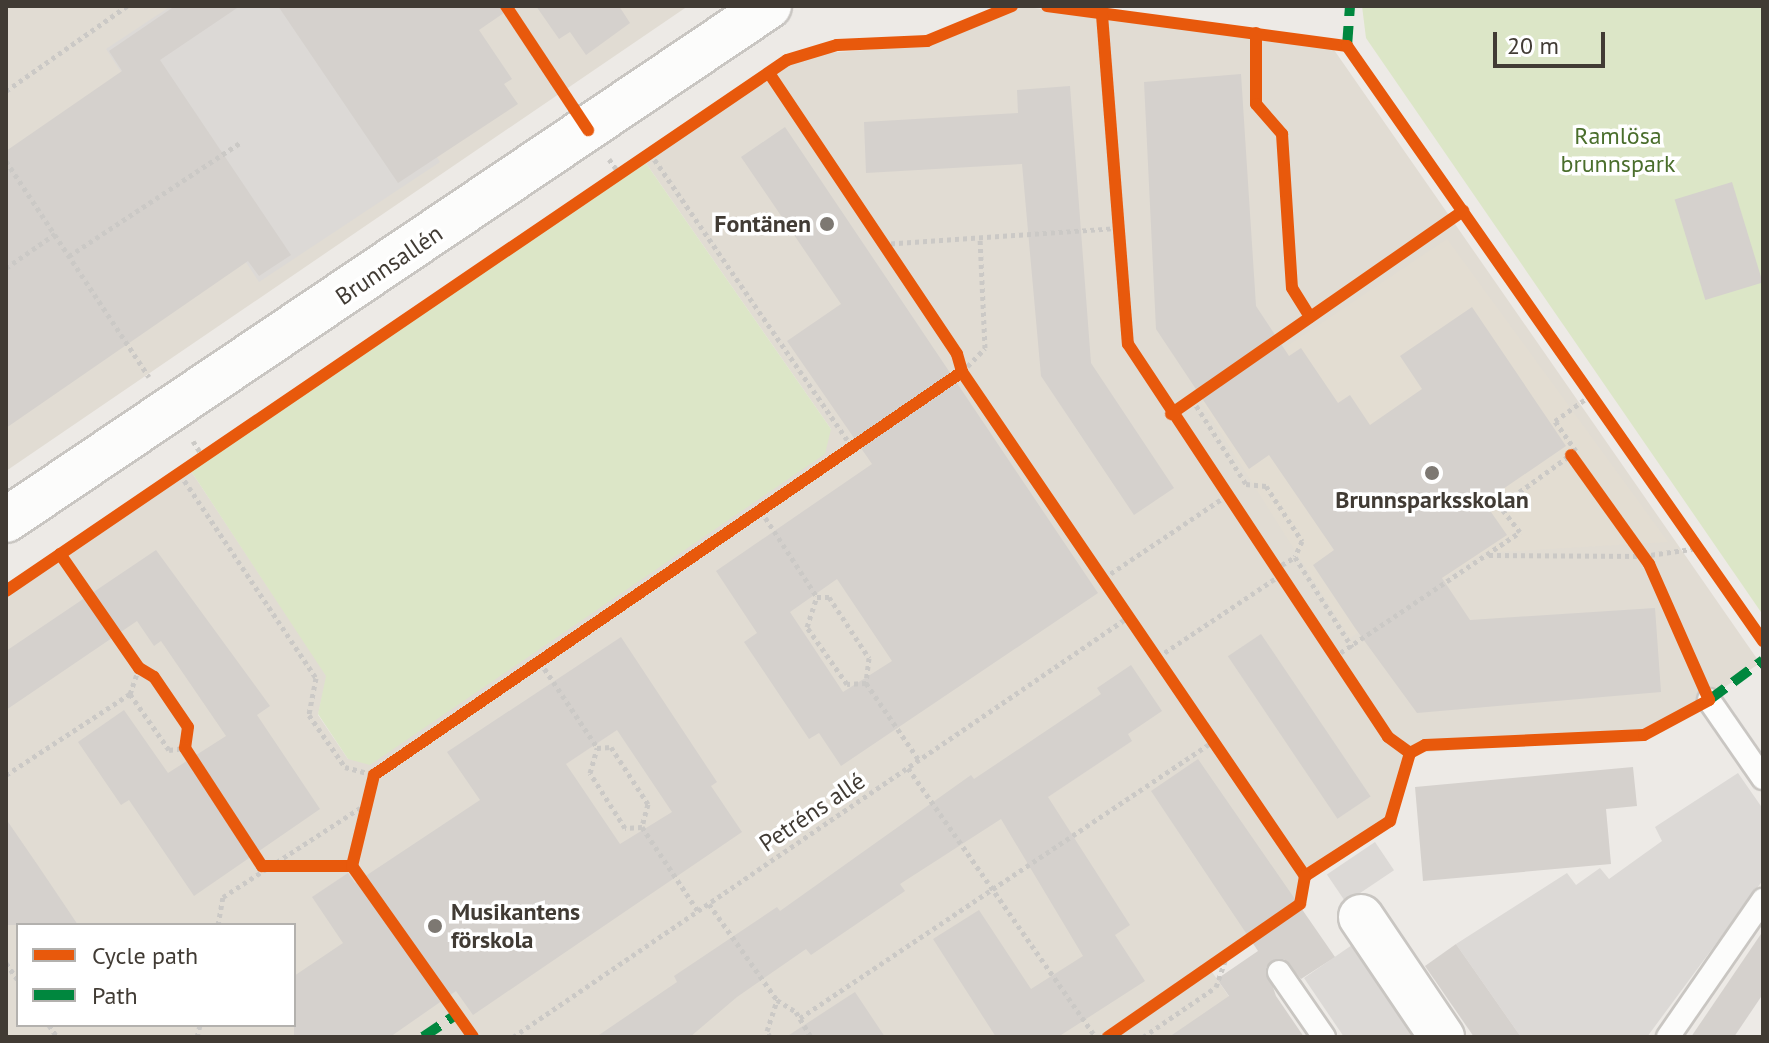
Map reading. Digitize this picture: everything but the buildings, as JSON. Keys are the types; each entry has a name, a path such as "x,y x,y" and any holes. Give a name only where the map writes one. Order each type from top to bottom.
{"street":[{"name":"Brunnsallén","path":"6,520 769,6"},
{"path":"1361,917 1442,1037"}],"lane":[{"path":"1709,700 1763,778"},
{"path":"1668,1037 1763,900"},
{"path":"1279,972 1324,1037"}],"path":[{"path":"6,91 127,6"},
{"path":"69,256 240,143"},
{"path":"650,153 853,448"},
{"path":"6,161 204,458"},
{"path":"883,244 1119,228"},
{"path":"6,268 55,234"},
{"path":"962,372 985,348 980,239"},
{"path":"1334,657 1520,532 1500,506 1576,451 1555,421 1591,395"},
{"path":"1192,399 1246,484 1266,486 1302,541 1295,557 1275,569"},
{"path":"180,474 316,678 309,715 345,767 374,775"},
{"path":"1104,578 1226,496"},
{"path":"761,511 817,597"},
{"path":"1488,555 1643,556 1698,548"},
{"path":"1295,557 1352,647"},
{"path":"1158,657 1279,576"},
{"path":"817,597 807,627 847,684 866,683"},
{"path":"817,597 829,597 869,658 866,683 919,760"},
{"path":"540,662 597,748 590,773 625,828 642,827"},
{"path":"6,775 130,694 139,668"},
{"path":"130,694 169,750 185,748"},
{"path":"800,1018 1214,741"},
{"path":"597,748 611,747 648,804 642,827 698,911"},
{"path":"908,768 1096,1037"},
{"path":"218,923 223,897 368,803"},
{"path":"709,904 777,1000 800,1018 811,1037"},
{"path":"1143,1037 1216,987 1226,958"},
{"path":"770,1037 767,1031 777,1000"}],"shaded area":[{"path":"6,6 688,6 6,471"},
{"path":"171,6 338,6 440,162 259,282 106,49"},
{"path":"1019,6 1332,47 1760,663 1669,725 1622,739 1410,753 1397,817 1305,875 1300,904 1210,969 1257,1037 6,1037 6,591 189,468 327,676 318,715 348,759 831,429 643,159 779,70 814,54 928,45"},
{"name":"Brunnsparksskolan","path":"1447,239 1668,542 1483,553 1350,638 1202,403"},
{"path":"1738,773 1763,809 1763,880 1647,1037 1521,1037 1456,944 1567,873 1576,885 1600,868 1609,879 1662,841 1655,827"},
{"path":"1375,842 1394,870 1346,903 1327,874"},
{"path":"1355,943 1420,1037 1344,1037 1304,978"}],"green space":[{"name":"Ramlösa brunnspark","path":"1362,6 1763,6 1763,615 1366,38"},
{"path":"643,159 831,429 825,454 370,765 348,759 318,714 326,676 189,468"}],"marked path":[{"path":"1347,46 1350,6"},
{"path":"1709,700 1763,660"},
{"path":"423,1037 457,1014"}],"cycle path":[{"path":"506,6 588,130"},
{"path":"6,591 787,60 837,45 927,41 1012,6"},
{"path":"1047,6 1347,46 1763,641"},
{"path":"1102,15 1128,344 1388,737 1410,753 1390,821 1305,876"},
{"path":"1256,33 1256,104 1282,134 1292,288 1310,317"},
{"path":"769,73 957,354 962,372 1305,876 1300,904 1108,1037"},
{"path":"1171,414 1463,211"},
{"path":"352,866 374,775 962,372"},
{"path":"1410,753 1425,745 1644,735 1709,700 1649,564 1571,455"},
{"path":"60,554 139,668 154,677 188,727 185,748 262,866 352,866 473,1037"}],"place":[{"name":"Fontänen","path":"827,224"},
{"name":"Brunnsparksskolan","path":"1432,473"},
{"name":"Musikantens förskola","path":"435,926"}]}
